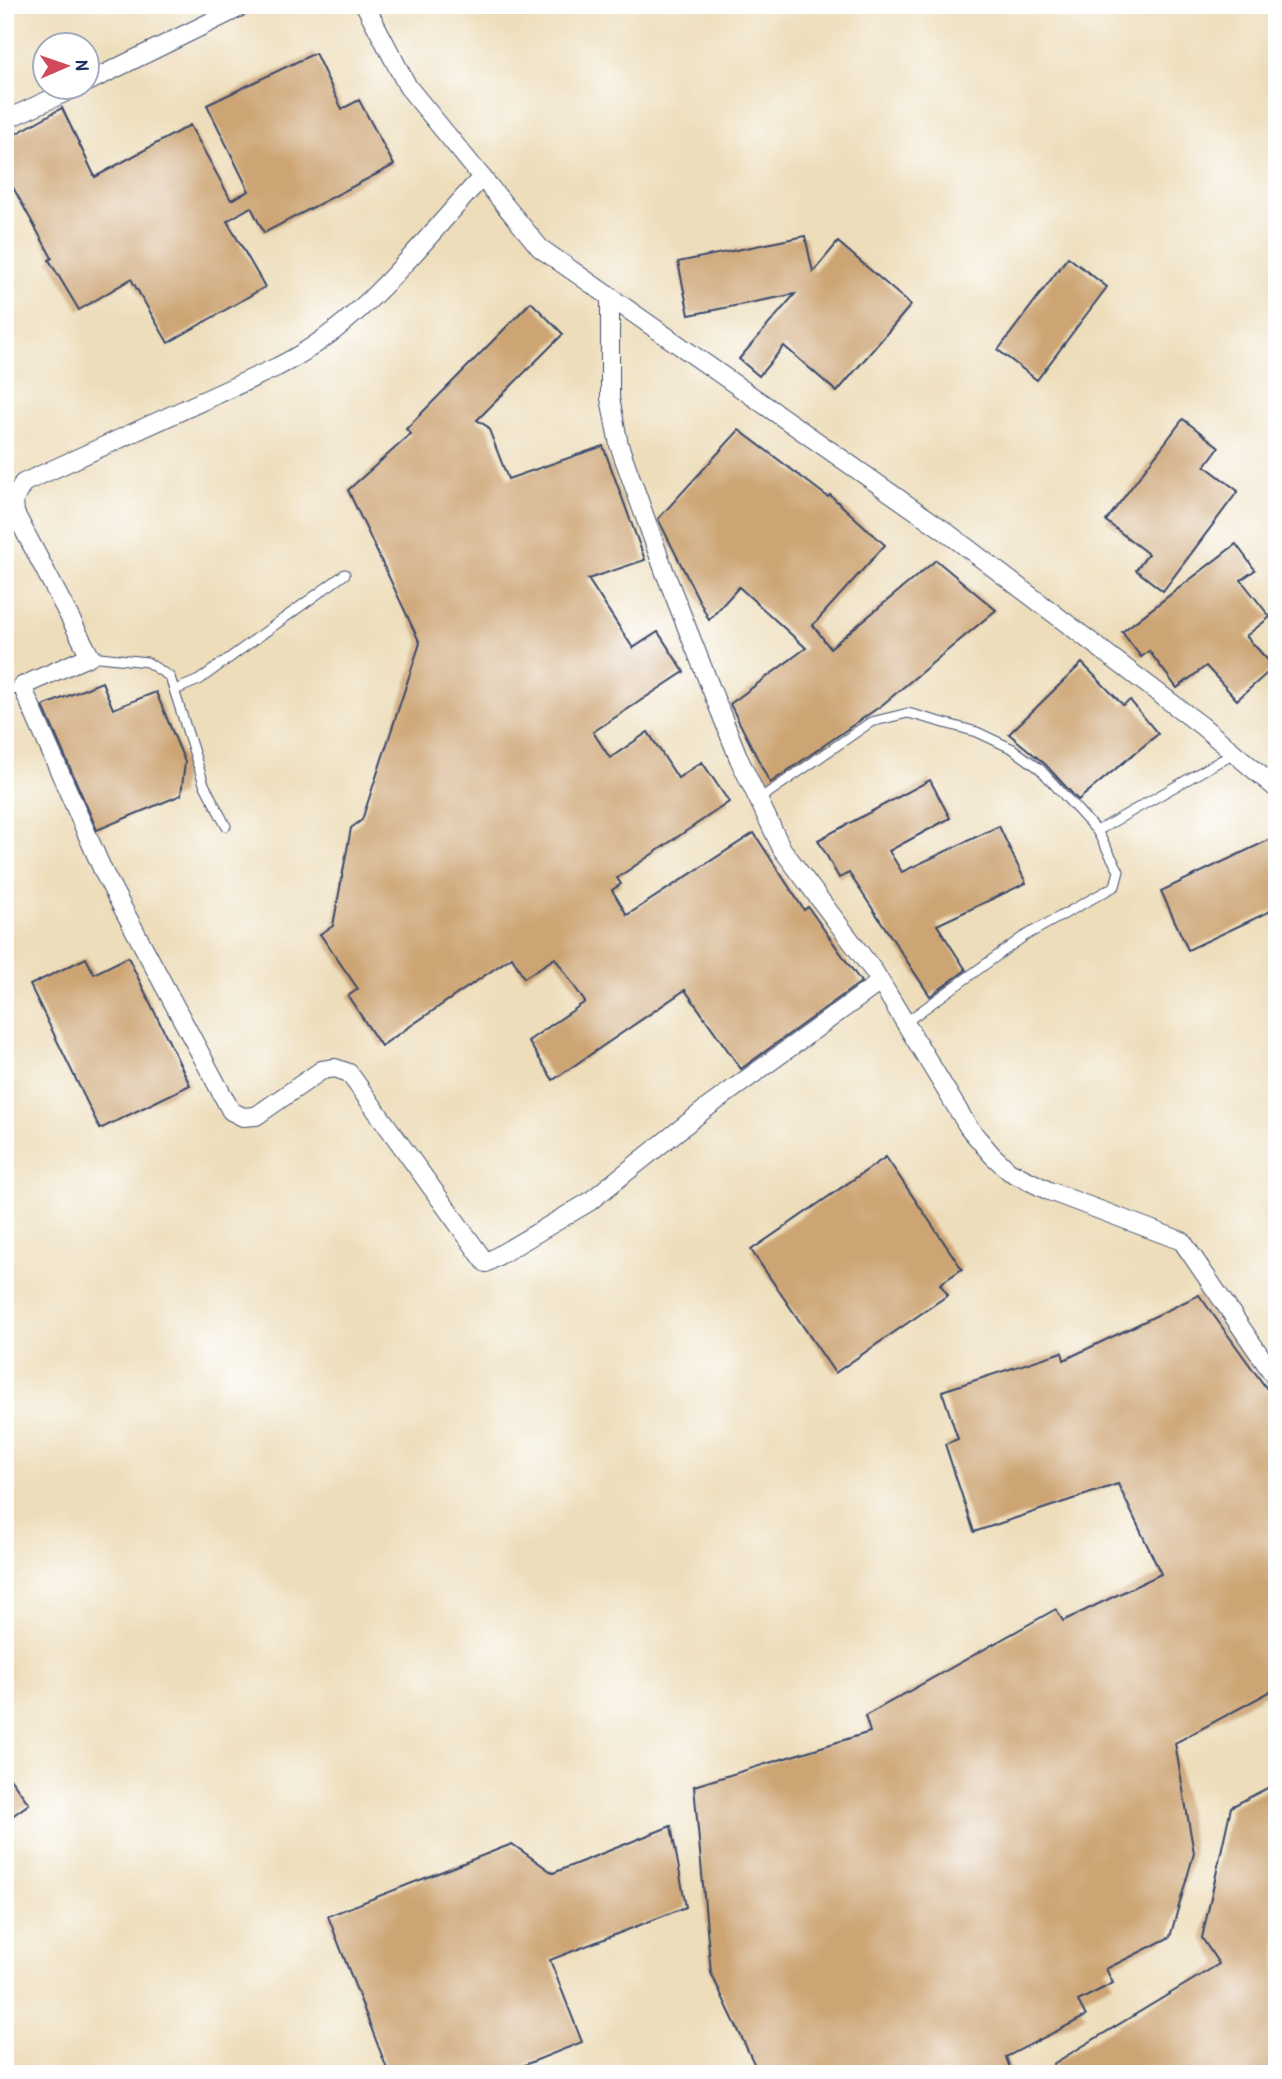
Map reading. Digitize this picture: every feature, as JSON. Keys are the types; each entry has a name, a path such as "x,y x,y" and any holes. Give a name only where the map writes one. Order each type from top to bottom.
{"street":[{"path":"102,75 245,5"},
{"path":"365,5 408,87 540,248 946,531 1277,789"},
{"path":"5,120 44,102"},
{"path":"482,177 364,306 315,346 277,367 23,483 19,488 14,500 15,513 90,656 14,690 104,873 196,1042 226,1106 243,1117 256,1116 322,1070 335,1068 349,1073 486,1263 589,1202 704,1110 880,982"},
{"path":"610,296 610,398 620,444 664,570 739,759 782,849 880,982 969,1128 992,1155 1009,1171 1049,1191 1182,1241 1277,1380"}],"lane":[{"path":"175,690 199,680 345,574"},
{"path":"90,656 148,662 170,677 204,784 226,826"},
{"path":"758,800 871,722 908,713 976,732 1013,749 1040,769 1097,831 1119,871 1115,886 1023,937 906,1022"},
{"path":"1097,831 1234,753"}],"building":[{"path":"315,53 342,109 359,100 394,165 264,233 251,207 227,221 265,287 168,343 131,279 79,310 49,260 52,258 5,173 5,140 62,108 95,177 190,125 231,200 249,191 207,105"},
{"path":"805,236 813,272 838,242 911,305 837,392 784,346 759,376 739,359 795,294 689,315 678,262"},
{"path":"1068,257 1107,287 1037,380 998,350"},
{"path":"531,302 563,334 477,420 488,427 508,479 603,446 645,560 588,579 633,648 658,632 684,672 593,732 610,758 648,732 678,778 702,762 729,802 617,878 621,884 612,890 627,915 754,833 804,910 808,907 861,982 741,1069 685,990 553,1080 528,1041 585,1002 555,958 524,978 512,957 381,1046 348,996 358,989 320,934 333,926 351,828 362,820 420,643 348,490 411,434 406,429"},
{"path":"1183,419 1219,447 1205,466 1238,491 1163,591 1136,570 1148,554 1106,521"},
{"path":"739,430 828,497 830,495 885,545 813,625 830,648 936,560 996,610 882,705 770,783 730,704 806,648 739,587 709,620 658,519"},
{"path":"1236,544 1255,570 1241,580 1270,617 1246,636 1274,667 1237,700 1206,666 1177,688 1149,651 1141,657 1122,632"},
{"path":"1082,663 1123,705 1130,700 1158,734 1078,800 1045,764 1009,734"},
{"path":"102,682 113,709 156,692 185,762 181,795 97,830 43,706"},
{"path":"930,780 950,818 889,851 902,872 999,826 1026,883 937,925 966,970 930,996 849,873 839,878 818,840"},
{"path":"1277,836 1277,908 1188,950 1161,891"},
{"path":"128,957 190,1085 100,1129 30,985 86,958 94,974"},
{"path":"886,1157 962,1269 940,1284 948,1295 835,1373 751,1250"},
{"path":"1199,1295 1277,1403 1277,1688 1175,1743 1194,1853 1170,1937 1106,1969 1113,1983 1078,2001 1086,2016 1006,2057 1012,2074 759,2074 711,1973 694,1786 870,1732 865,1716 1056,1609 1063,1621 1161,1574 1118,1484 974,1532 945,1444 958,1439 942,1391 1062,1352 1064,1360"},
{"path":"5,1771 29,1804 5,1821"},
{"path":"1277,1783 1277,2074 1059,2074 1053,2064 1219,1964 1202,1938 1231,1807"},
{"path":"671,1826 686,1907 550,1960 582,2042 502,2074 389,2074 328,1916 512,1844 553,1873"}]}
